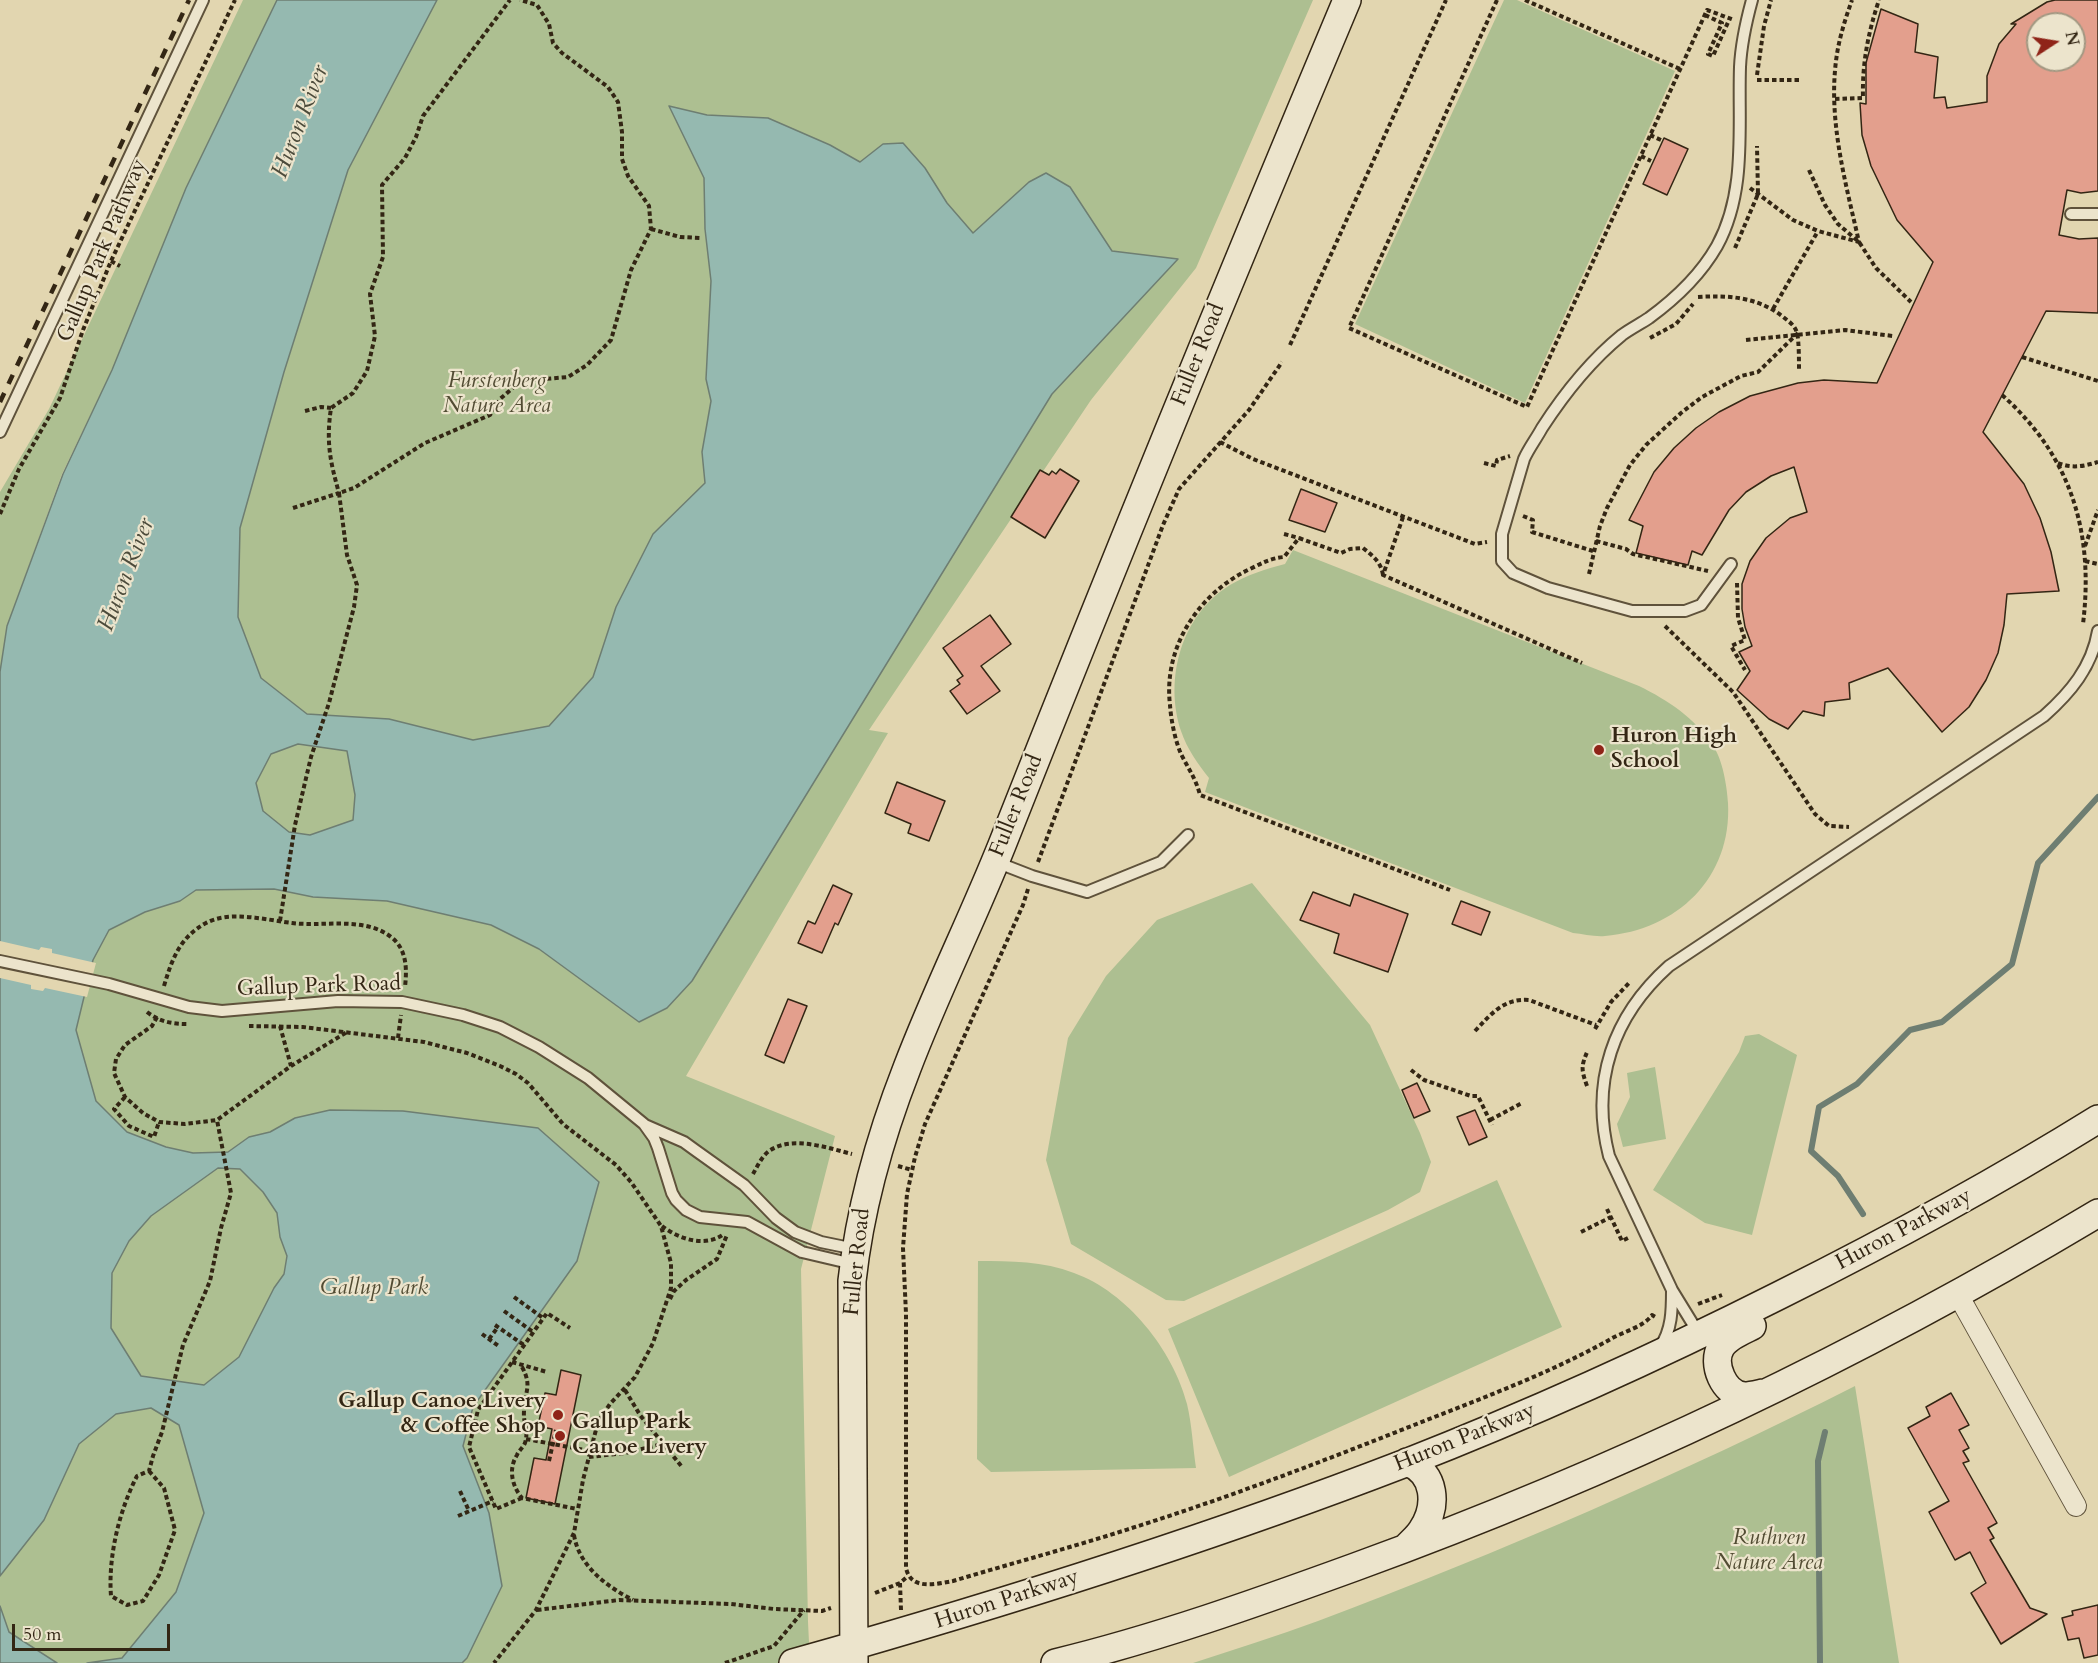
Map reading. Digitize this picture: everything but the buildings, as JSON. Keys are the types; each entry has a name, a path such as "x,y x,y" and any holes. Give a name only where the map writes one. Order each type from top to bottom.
{"main road":[{"name":"Fuller Road","path":"854,1655 851,1299 863,1208 876,1160 907,1068 995,862 1180,399 1347,0"},
{"name":"Huron Parkway","path":"793,1663 854,1655 902,1633 1088,1574 1310,1499 1558,1400 1700,1335 1840,1265 1983,1187 2098,1119"},
{"path":"1055,1663 1144,1640 1233,1612 1405,1549 1569,1483 1763,1394 1957,1293 2098,1213"},
{"path":"1763,1394 1744,1396 1733,1392 1721,1376 1717,1366 1722,1346 1735,1335 1820,1292 1840,1265"},
{"path":"1405,1549 1421,1532 1432,1504 1431,1489 1426,1474 1417,1466 1407,1462"}],"street":[{"path":"1957,1293 2076,1506"}],"lane":[{"path":"0,432 203,0"},
{"path":"1731,564 1701,605 1685,612 1632,611 1548,588 1513,573 1502,561 1502,534 1528,449 1556,407 1599,356 1622,335 1673,299 1698,273 1717,245 1733,207 1739,167 1740,64 1752,0"},
{"path":"2072,214 2098,214"},
{"path":"1717,1366 1672,1290 1609,1156 1604,1137 1605,1072 1612,1046 1625,1017 1638,997 1669,966 2044,716 2075,685 2088,663 2098,631"},
{"path":"995,862 1032,876 1087,892 1161,862 1188,835"},
{"name":"Gallup Park Road","path":"0,961 109,984 189,1007 222,1011 338,1001 402,1002 463,1015 500,1027 580,1072 644,1125 654,1138 672,1193 686,1210 700,1217 747,1222 802,1251 855,1256"},
{"name":"Gallup Park Road","path":"644,1125 684,1142 744,1185 776,1218 795,1232 855,1256"},
{"path":"1649,1359 1662,1344 1669,1329 1672,1314 1672,1290"}],"path":[{"name":"Gallup Park Pathway","path":"0,514 19,469 60,398 83,330 111,261 235,0"},
{"path":"305,411 321,407 331,408 354,393 367,371 375,336 370,294 383,257 382,185 405,158 416,137 423,116 510,0"},
{"path":"293,508 354,488 386,470 425,443 490,415 500,399 521,381 568,377 587,365 611,340 631,270 651,229 649,206 628,176 622,159 622,132 618,102 608,87 562,53 553,43 549,24 537,5 520,0"},
{"path":"1290,345 1446,0"},
{"path":"1497,0 1349,328 1527,407 1707,10 1730,19 1713,56 1708,54 1722,23 1705,15"},
{"path":"1525,0 1680,69"},
{"path":"1852,0 1837,52 1835,99 1841,165 1859,242"},
{"path":"1835,99 1863,98 1862,73 1867,40 1879,0"},
{"path":"1756,80 1802,80"},
{"path":"1650,135 1661,140"},
{"path":"1641,156 1652,161"},
{"path":"1809,170 1838,224 1859,242 1876,268 1911,302"},
{"path":"1737,179 1793,220 1818,231 1859,242"},
{"path":"651,229 680,237 700,238"},
{"path":"1773,309 1818,231"},
{"path":"111,261 120,266"},
{"path":"1673,299 1726,296 1753,301 1773,309 1793,324 1798,333 1799,370"},
{"path":"1746,339 1845,330 1893,336"},
{"path":"1589,574 1600,526 1619,484 1646,446 1681,412 1702,397 1741,376 1758,372 1798,333"},
{"path":"2022,357 2098,381"},
{"path":"1282,362 1249,410 1179,489 1023,905 925,1124 907,1194 903,1248 906,1314 906,1568 908,1576 916,1583 923,1584 954,1581 1132,1528 1340,1455 1582,1356 1648,1321 1652,1315 1659,1319"},
{"path":"2002,395 2032,426 2058,464 2073,496 2085,561 2086,591 2082,631"},
{"path":"280,921 295,825 311,757 330,703 354,608 357,585 348,555 339,494 329,458 328,430 331,408"},
{"path":"1220,442 1252,459 1475,544 1485,543 1502,534"},
{"path":"2058,464 2068,467 2098,462"},
{"path":"2084,547 2098,510"},
{"path":"1520,515 1533,520 1532,532 1593,551"},
{"path":"1383,575 1403,517"},
{"path":"1284,534 1299,537 1341,553 1350,549 1364,549 1378,561 1383,575"},
{"path":"1299,537 1284,557 1271,558 1234,576 1214,592 1188,625 1178,644 1168,681 1170,707 1181,753 1196,780 1200,795 1450,890"},
{"path":"1596,541 1626,549 1633,555 1722,574 1738,583 1737,608 1745,640 1731,646 1745,670"},
{"path":"2085,561 2098,564"},
{"path":"1383,575 1581,663"},
{"path":"1632,611 1660,622 1732,692 1815,814 1822,822 1837,827"},
{"path":"163,989 175,951 183,940 207,922 235,917 367,927 392,937 402,951 407,969 398,1038"},
{"path":"1475,1031 1495,1009 1520,999 1529,1000 1595,1027 1611,1002 1632,980"},
{"path":"158,1010 152,1026 125,1045 116,1059 114,1073 125,1098 143,1113 159,1122 185,1124 217,1120 291,1066 347,1032"},
{"path":"156,1019 173,1024 197,1024"},
{"path":"247,1026 303,1027 424,1042 467,1053 516,1074 538,1094 563,1124 616,1165 631,1182 661,1226 671,1263 671,1288 653,1343 644,1364 598,1422 577,1509 574,1533 536,1610 494,1663"},
{"path":"280,1026 291,1066"},
{"path":"1412,1070 1424,1080 1471,1096 1478,1096 1491,1122 1522,1104"},
{"path":"125,1098 114,1109 129,1126 154,1137 159,1122"},
{"path":"149,1471 162,1432 183,1345 210,1281 220,1228 231,1193 217,1120"},
{"path":"893,1165 912,1170"},
{"path":"1607,1209 1622,1241 1630,1237"},
{"path":"1581,1232 1611,1217"},
{"path":"661,1226 685,1238 707,1242 719,1238 729,1228"},
{"path":"514,1297 543,1318"},
{"path":"504,1311 533,1332"},
{"path":"570,1328 547,1313 478,1410 469,1447 496,1509 522,1498 577,1509"},
{"path":"489,1339 496,1326 524,1345"},
{"path":"482,1334 500,1347"},
{"path":"512,1362 522,1367 547,1372"},
{"path":"522,1367 528,1384 524,1412 528,1429 524,1446 514,1460 512,1472 515,1486 522,1498"},
{"path":"625,1389 640,1415 682,1467"},
{"path":"549,1461 556,1430"},
{"path":"526,1438 590,1454 625,1453 663,1444"},
{"path":"149,1471 164,1488 175,1530 159,1575 143,1601 127,1605 111,1596 109,1575 124,1501 137,1476 149,1471"},
{"path":"460,1491 469,1511"},
{"path":"458,1516 493,1501"},
{"path":"574,1533 578,1551 596,1575 607,1585 633,1600"},
{"path":"891,1587 908,1576"},
{"path":"900,1583 900,1593"},
{"path":"536,1610 598,1601 633,1600 804,1610 826,1609"},
{"path":"725,1663 774,1646 804,1610"}],"green space":[{"path":"243,0 277,0 186,188 112,370 62,474 7,626 0,672 0,492 49,409"},
{"name":"Gallup Park","path":"436,0 1313,0 1196,268 1091,400 869,730 888,733 686,1076 835,1136 801,1269 810,1663 0,1663 0,934 109,930 145,912 180,901 196,890 226,705 384,749 387,901 491,925 539,949 639,1022 667,1008 692,981 1052,394 1177,260 1112,251 1070,187 1029,183 973,233 947,203 925,168 883,144 860,162 830,145 768,118 707,115 669,106 704,178 705,229 711,281 706,379 711,401 705,435 705,483 653,534 593,677 549,726 473,740 307,714 261,678 238,617 240,528 284,372 348,170"},
{"path":"1504,0 1517,0 1675,71 1525,403 1355,324"},
{"path":"1293,550 1639,686 1671,704 1689,718 1706,736 1716,752 1724,774 1728,803 1727,830 1721,855 1710,876 1695,895 1677,911 1631,932 1601,936 1573,933 1205,792 1209,778 1186,744 1176,711 1176,670 1181,650 1188,631 1199,613 1213,598 1243,578 1285,564"},
{"path":"1252,883 1370,1025 1431,1162 1420,1192 1388,1210 1184,1301 1166,1300 1071,1244 1046,1160 1068,1038 1106,976 1157,920"},
{"path":"1759,1034 1797,1055 1752,1235 1705,1223 1653,1190 1739,1052 1745,1036"},
{"path":"1655,1067 1666,1139 1623,1147 1617,1124 1630,1097 1627,1073"},
{"path":"1497,1180 1562,1327 1229,1477 1168,1329"},
{"path":"978,1261 1027,1262 1062,1269 1093,1282 1112,1294 1129,1309 1159,1344 1180,1384 1189,1412 1196,1468 991,1472 977,1459"},
{"name":"Ruthven Nature Area","path":"1855,1386 1899,1663 1193,1663 1318,1621 1522,1540 1657,1481"}],"water":[{"name":"Huron River","path":"277,0 437,0 348,170 284,372 240,528 238,617 261,678 307,714 389,719 473,740 549,726 593,677 616,607 653,534 705,483 702,452 711,401 706,379 711,281 705,229 704,178 669,106 707,115 768,118 830,145 860,162 883,144 903,143 925,168 947,203 973,233 1029,182 1046,173 1070,187 1112,251 1178,259 1052,394 692,981 667,1008 639,1022 539,949 491,925 387,901 313,897 274,889 196,890 180,901 145,912 109,930 93,960 76,1030 96,1101 127,1132 166,1147 193,1153 228,1152 249,1137 270,1132 295,1118 330,1110 403,1111 538,1128 599,1182 577,1261 473,1407 463,1446 489,1513 502,1586 467,1658 462,1663 87,1663 122,1658 176,1592 204,1513 179,1425 151,1408 116,1414 79,1444 44,1520 0,1576 0,672 7,626 63,474 112,370 186,188","holes":["298,744 347,751 355,795 353,820 310,835 289,832 263,811 256,783 271,754","218,1168 240,1169 263,1192 277,1213 280,1237 287,1256 284,1274 274,1288 239,1357 204,1385 141,1376 111,1328 112,1273 129,1241 151,1216"]},
{"path":"0,1606 9,1632 57,1663 0,1663"}],"pier":[{"path":"0,941 39,950 41,947 52,949 52,953 96,963 87,997 45,988 43,991 31,989 31,985 0,978"}],"waterway":[{"path":"1863,1214 1838,1176 1811,1151 1819,1107 1857,1084 1910,1030 1942,1022 2012,964 2038,863 2098,797"},
{"path":"1820,1663 1818,1461 1825,1432"}],"railway":[{"path":"0,402 189,0"}],"place":[{"name":"Huron High School","path":"1599,750"},
{"name":"Gallup Canoe Livery & Coffee Shop","path":"558,1415"},
{"name":"Gallup Park Canoe Livery","path":"560,1436"}],"park label":[{"name":"Furstenberg Nature Area","path":"497,394"}]}
